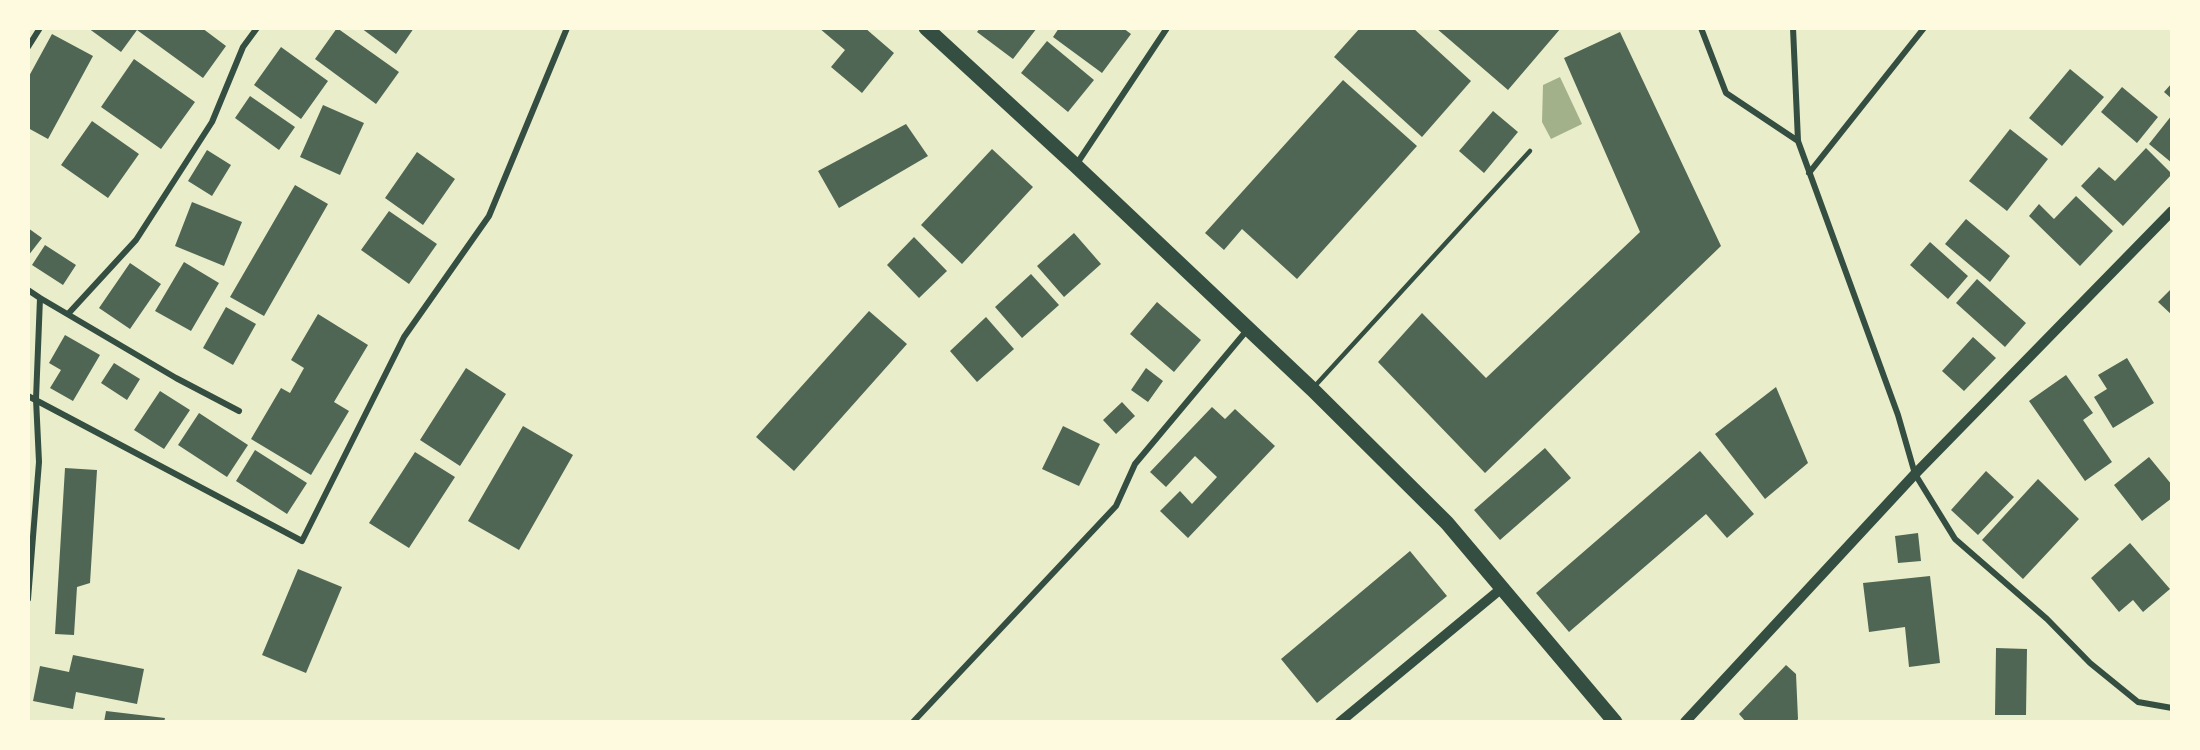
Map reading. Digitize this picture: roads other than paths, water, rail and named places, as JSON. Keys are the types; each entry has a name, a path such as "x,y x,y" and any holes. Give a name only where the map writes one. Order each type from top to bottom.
{"main road":[{"path":"926,28 1249,328 1447,523 1615,722"}],"street":[{"path":"28,47 40,28"},
{"path":"68,314 136,240 212,122 243,47 257,28"},
{"path":"28,396 302,541 404,337 489,216 567,28"},
{"path":"1075,165 1167,28"},
{"path":"1701,28 1726,93 1798,141"},
{"path":"1793,28 1798,141 1898,415 1915,474 1955,539 2047,619 2090,663 2138,702 2172,708"},
{"path":"1809,172 1924,28"},
{"path":"1685,722 1915,474 2172,211"},
{"path":"28,290 176,378 239,411"},
{"path":"28,599 39,462 36,399 40,298"},
{"path":"913,722 1116,506 1135,464 1249,328"},
{"path":"1340,722 1502,588"}],"lane":[{"path":"1312,389 1530,151"}]}
